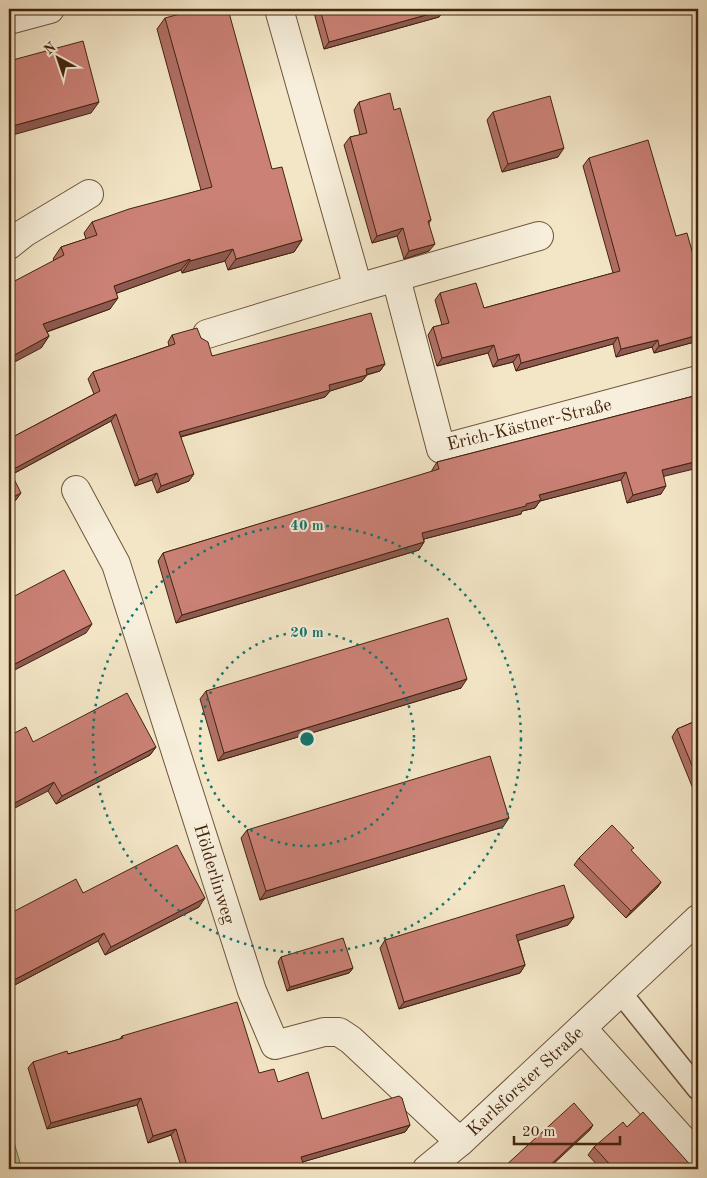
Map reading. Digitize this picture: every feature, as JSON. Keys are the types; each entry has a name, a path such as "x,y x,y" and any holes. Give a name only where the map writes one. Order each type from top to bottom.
{"street":[{"path":"9,20 50,9"},
{"path":"278,9 358,288"},
{"path":"9,245 24,233 89,194"},
{"path":"207,334 539,236"},
{"name":"Erich-Kästner-Straße","path":"396,278 441,449 698,380"},
{"name":"Hölderlinweg","path":"76,490 116,564 252,991 275,1045 324,1032 339,1032 351,1040 460,1142"},
{"name":"Karlsforster Straße","path":"427,1169 460,1142 698,919"},
{"path":"582,1028 698,1157"}],"lane":[{"path":"620,992 698,1089"}],"green space":[{"path":"9,1126 22,1169 9,1169"}],"building":[{"path":"198,9 228,9 272,169 282,167 302,240 236,259 233,249 190,261 190,259 114,286 118,298 43,324 49,336 9,358 9,284 64,255 61,247 97,235 92,222 129,209 212,187 165,18"},
{"path":"320,9 443,9 444,10 329,42"},
{"path":"83,41 99,102 9,127 9,61"},
{"path":"390,93 394,110 400,108 431,220 428,221 435,244 409,251 403,228 377,236 350,137 367,133 359,102"},
{"path":"550,96 564,148 508,164 493,112"},
{"path":"648,140 676,236 687,233 698,268 698,335 659,346 658,340 621,349 618,337 521,363 519,354 498,360 494,345 442,358 433,327 449,323 440,293 476,283 484,308 620,271 589,158"},
{"path":"371,313 385,364 366,369 367,375 329,385 330,390 179,432 194,474 161,486 157,473 139,480 116,414 10,471 9,469 9,439 100,391 93,372 175,344 172,335 197,328 201,338 208,342 212,356"},
{"path":"698,395 698,461 662,470 666,486 633,495 626,472 539,495 541,500 526,504 526,506 422,533 424,542 182,615 163,553 439,469 437,462"},
{"path":"9,469 21,493 9,499"},
{"path":"64,570 92,624 9,667 9,599"},
{"path":"448,618 467,679 224,753 206,691"},
{"path":"127,693 156,747 62,796 54,782 9,806 9,736 26,727 33,742"},
{"path":"698,720 698,780 677,729"},
{"path":"490,756 509,818 266,891 247,830"},
{"path":"612,825 634,848 631,850 661,882 631,911 579,858"},
{"path":"177,845 205,898 111,947 104,933 10,982 9,914 76,879 83,893"},
{"path":"564,885 574,917 516,935 525,965 404,1002 385,940"},
{"path":"343,938 353,968 290,987 281,957"},
{"path":"237,1002 259,1073 274,1069 278,1082 308,1072 322,1119 399,1096 402,1098 410,1125 301,1157 305,1169 188,1169 176,1129 153,1136 141,1098 51,1123 33,1062 67,1051 68,1054 123,1038 122,1036"},
{"path":"574,1103 593,1125 546,1169 506,1169 504,1167"},
{"path":"643,1112 694,1169 614,1169 594,1147 623,1122 627,1127"}]}
